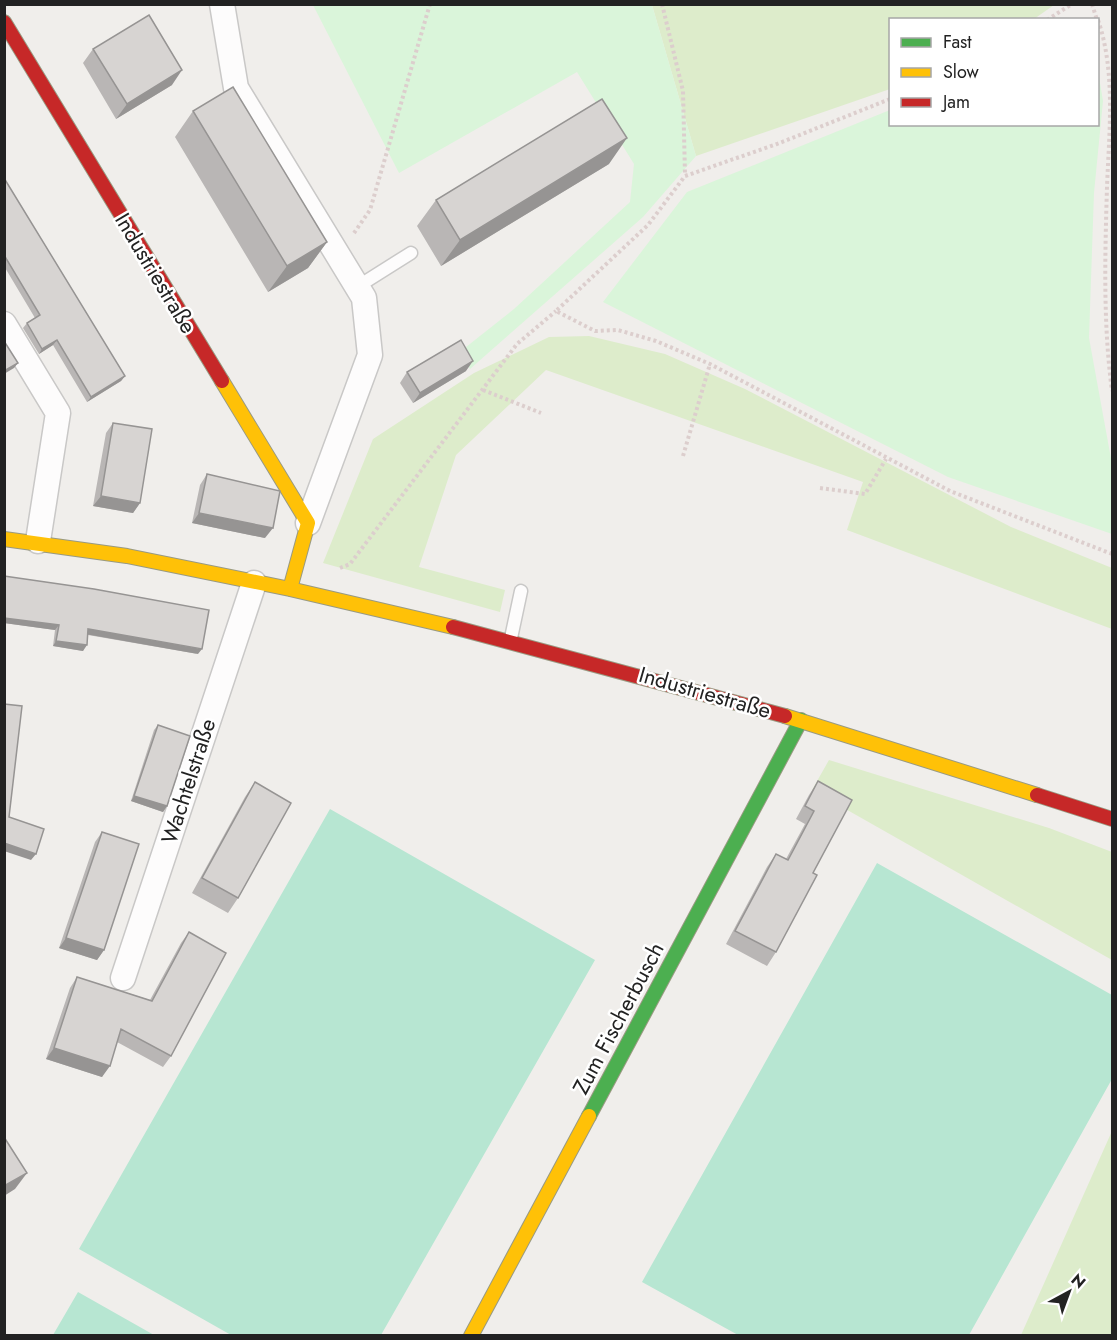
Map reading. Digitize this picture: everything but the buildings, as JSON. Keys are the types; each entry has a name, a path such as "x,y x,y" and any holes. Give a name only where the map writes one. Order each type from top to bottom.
{"street":[{"path":"222,4 236,88 364,298 370,355 308,524 291,589"},
{"name":"Industriestraße","path":"4,22 308,524"},
{"path":"4,324 58,413 38,541"},
{"name":"Industriestraße","path":"4,538 38,541 127,556 291,589 510,640 801,720 1113,819"},
{"name":"Wachtelstraße","path":"123,978 254,583"},
{"name":"Zum Fischerbusch","path":"471,1335 801,720"}],"lane":[{"path":"357,287 411,253"},
{"path":"510,640 521,591"}],"path":[{"path":"338,256 370,210 430,4"},
{"path":"662,4 683,92 685,176"},
{"path":"1050,18 1072,4"},
{"path":"1099,25 1104,38 1110,112 1105,342 1113,391"},
{"path":"330,573 350,564 517,344 648,225 685,176 777,144 889,100"},
{"path":"556,311 595,330 618,330 656,341 710,364 885,459 950,491 1113,554"},
{"path":"683,456 710,364"},
{"path":"483,390 541,413"},
{"path":"820,488 865,494 885,459"}],"green space":[{"path":"313,5 652,5 696,156 643,217 470,369 461,351 514,309 630,202 634,164 577,72 399,173"},
{"path":"652,5 1054,5 1035,18 889,18 889,89 696,156"},
{"path":"1099,77 1103,101 1094,193 1089,338 1112,464 1112,534 948,477 603,302 687,192 889,110 889,126 1099,126"},
{"path":"589,336 665,354 745,389 1011,527 1112,568 1112,629 847,530 863,482 546,370 456,455 419,567 505,590 500,612 323,563 373,439 474,373 549,337"},
{"path":"829,760 1049,828 1112,852 1112,960 812,790"},
{"path":"330,809 595,960 381,1335 231,1335 79,1249"},
{"path":"877,863 1112,995 1112,1079 969,1335 738,1335 642,1282"},
{"path":"1112,1131 1112,1335 1021,1335"},
{"path":"78,1292 154,1335 53,1335"}],"traffic: fast":[{"path":"589,1116 801,720"}],"traffic: slow":[{"path":"222,381 308,523 290,589"},
{"path":"4,539 127,556 290,589 453,627"},
{"path":"785,716 1037,795"},
{"path":"471,1336 589,1116"}],"traffic: jam":[{"path":"4,22 222,381"},
{"path":"453,627 785,716"},
{"path":"1037,795 1112,819"}]}
